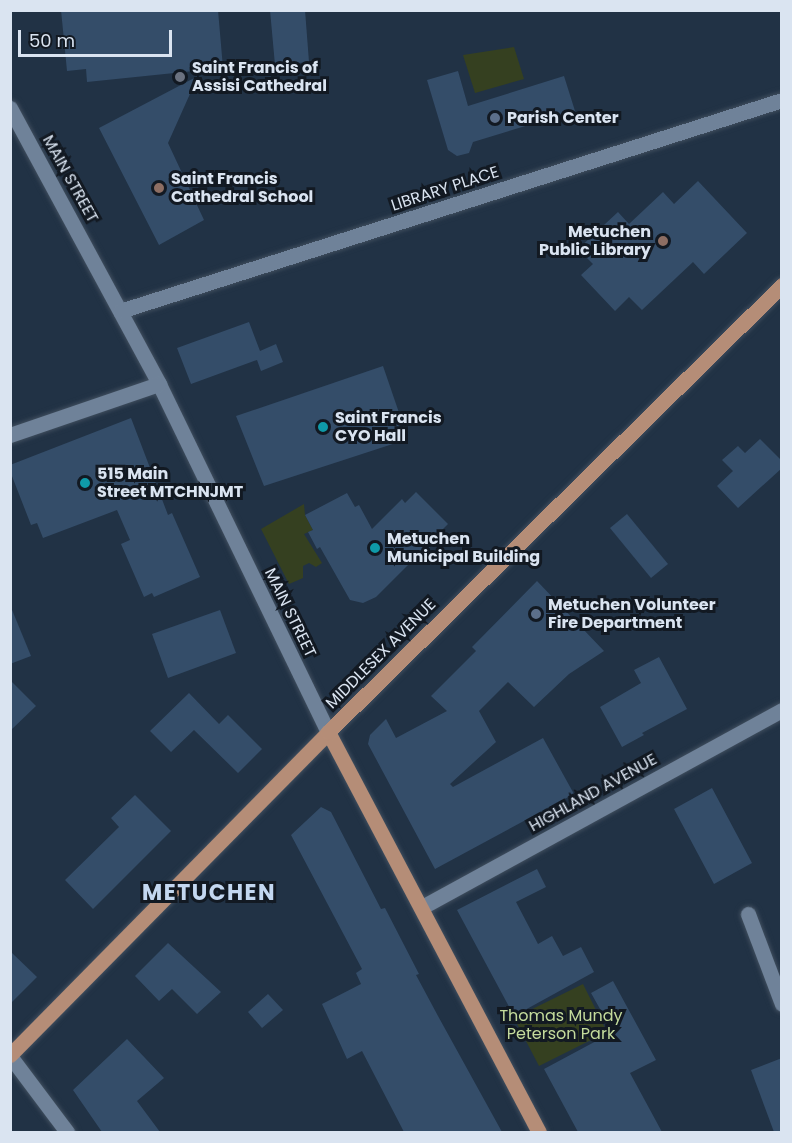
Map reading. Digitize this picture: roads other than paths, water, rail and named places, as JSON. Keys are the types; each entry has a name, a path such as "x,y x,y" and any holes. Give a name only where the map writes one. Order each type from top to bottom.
{"main road":[{"name":"MIDDLESEX AVENUE","path":"10,1055 328,732 782,285"},
{"name":"MAIN STREET","path":"328,732 539,1132"}],"street":[{"name":"LIBRARY PLACE","path":"120,311 782,100"},
{"name":"MAIN STREET","path":"10,108 159,384 328,732"},
{"path":"10,435 159,384"},
{"name":"HIGHLAND AVENUE","path":"422,907 782,710"},
{"path":"748,914 782,1004"},
{"path":"10,1055 67,1132"}],"place":[{"name":"Saint Francis of Assisi Cathedral","path":"180,77"},
{"name":"Parish Center","path":"495,118"},
{"name":"Saint Francis Cathedral School","path":"159,188"},
{"name":"Metuchen Public Library","path":"663,241"},
{"name":"Saint Francis CYO Hall","path":"323,427"},
{"name":"515 Main Street MTCHNJMT","path":"85,483"},
{"name":"Metuchen Municipal Building","path":"375,548"},
{"name":"Metuchen Volunteer Fire Department","path":"536,614"}],"district":[{"name":"METUCHEN","path":"209,893"}],"park label":[{"name":"Thomas Mundy Peterson Park","path":"561,1025"}]}
